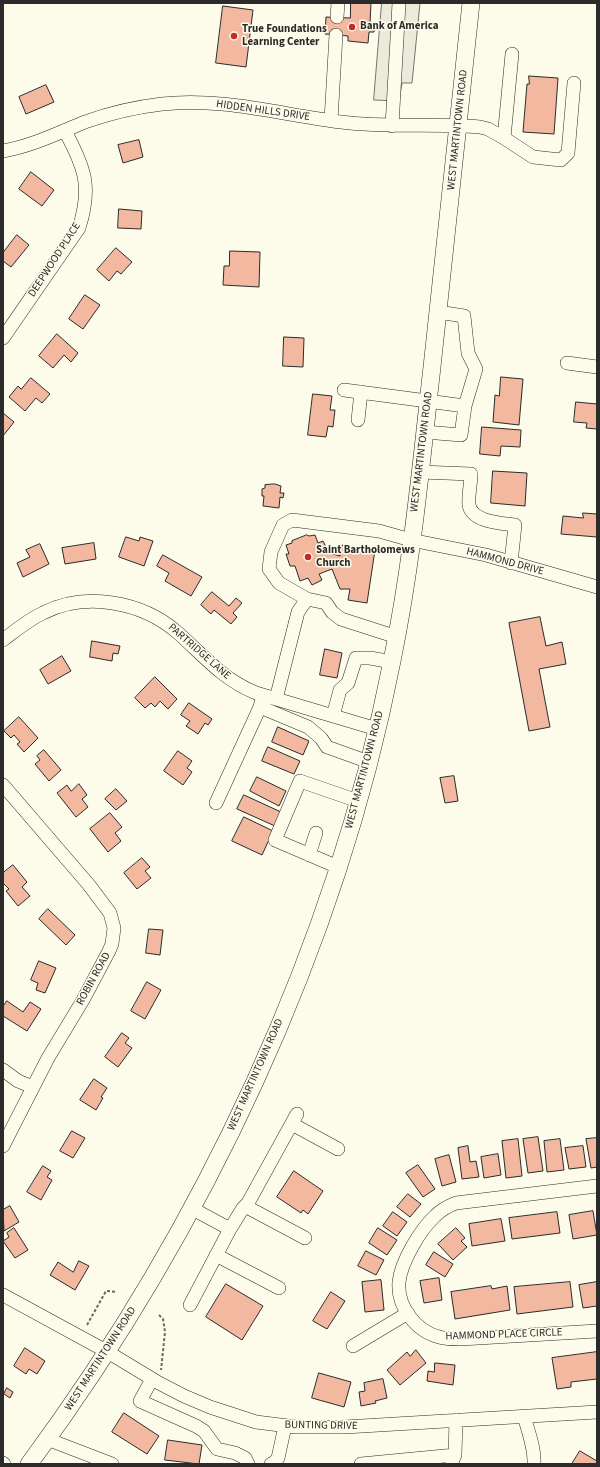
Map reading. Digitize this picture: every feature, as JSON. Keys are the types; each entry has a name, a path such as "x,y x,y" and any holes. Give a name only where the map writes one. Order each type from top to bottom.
{"main road":[{"name":"WEST MARTINTOWN ROAD","path":"29,1464 47,1440 121,1330 191,1208 246,1102 278,1028 317,930 358,801 369,762 392,662 411,540 425,432 471,3"}],"street":[{"path":"337,17 338,3"},
{"path":"392,126 399,3"},
{"path":"331,120 336,35"},
{"path":"504,138 512,54"},
{"name":"HIDDEN HILLS DRIVE","path":"3,151 35,143 86,122 133,108 184,103 233,105 369,125 480,127 488,129 504,138 533,157 561,160 568,154 574,83"},
{"name":"DEEPWOOD PLACE","path":"3,338 79,228 84,212 86,187 82,167 78,154 65,131"},
{"path":"425,432 461,435 465,406 476,369 468,353 464,316 438,312"},
{"path":"567,363 597,367"},
{"path":"344,390 465,406"},
{"path":"358,420 362,392"},
{"path":"420,472 471,474 469,506 474,513 482,520 515,525 511,562"},
{"name":"HAMMOND DRIVE","path":"397,637 341,619 332,612 326,603 307,599 278,583 269,569 271,552 282,525 292,520 379,531 411,540 486,555 597,587"},
{"path":"276,699 298,612 307,599"},
{"name":"PARTRIDGE LANE","path":"3,640 26,622 44,612 58,607 88,602 103,602 123,605 141,610 166,624 222,674 261,701 276,699 377,728"},
{"path":"333,716 340,690 348,683 356,658 370,658 392,662"},
{"path":"216,803 261,701 308,727 321,738 327,747 369,762"},
{"path":"338,867 275,840 300,781 358,801"},
{"name":"ROBIN ROAD","path":"3,785 89,885 110,913 114,928 114,936 110,951 33,1087 3,1146"},
{"path":"309,855 316,834"},
{"path":"3,1070 18,1081 33,1087"},
{"path":"190,1304 230,1229 248,1203 294,1119 338,1149"},
{"name":"HAMMOND PLACE CIRCLE","path":"597,1186 456,1203 434,1216 417,1239 400,1274 400,1292 402,1302 408,1313 416,1324 423,1330 440,1338 449,1339 597,1330"},
{"path":"245,1206 305,1238"},
{"path":"191,1208 230,1229"},
{"path":"216,1255 279,1288"},
{"name":"BUNTING DRIVE","path":"3,1295 54,1324 157,1375 184,1396 237,1417 256,1422 286,1426 345,1427 597,1412"},
{"path":"353,1346 408,1313"},
{"path":"157,1375 140,1401 204,1431 217,1449 240,1455 245,1458 248,1464"},
{"path":"524,1416 532,1445 534,1464"},
{"path":"361,1464 453,1460 456,1420"},
{"path":"271,1464 278,1458 286,1426"},
{"path":"47,1440 112,1464"}],"path":[{"path":"87,1325 106,1291 117,1292"},
{"path":"157,1375 164,1332 163,1318 159,1315"}],"shaded area":[{"path":"382,3 420,3 412,83 402,83 399,101 374,100"}],"building":[{"path":"351,3 371,3 370,23 375,23 374,32 369,32 368,43 348,41 348,36 325,34 326,17 350,18"},
{"name":"True Foundations Learning Center","path":"223,6 253,10 246,67 216,63"},
{"path":"529,76 558,78 554,134 523,132"},
{"path":"46,85 54,102 26,114 19,97"},
{"path":"139,140 143,157 123,163 118,145"},
{"path":"31,172 54,190 42,206 19,189"},
{"path":"119,209 142,211 141,229 118,228"},
{"path":"17,235 29,245 11,267 3,261 3,253"},
{"path":"116,248 132,262 121,274 117,271 109,281 97,270"},
{"path":"230,251 260,252 259,287 223,285 224,266 229,266"},
{"path":"85,295 100,305 83,329 69,319"},
{"path":"57,334 78,353 71,362 64,355 53,368 39,356"},
{"path":"284,337 304,338 303,367 283,366"},
{"path":"501,377 523,379 519,425 493,422 495,395 499,396"},
{"path":"31,378 50,394 42,403 36,398 25,411 9,397 18,386 21,389"},
{"path":"313,394 332,396 330,410 335,410 333,427 328,426 326,437 308,435"},
{"path":"576,402 597,404 597,429 586,428 587,423 574,422"},
{"path":"3,413 14,422 3,436"},
{"path":"482,427 521,430 520,447 501,446 500,456 480,454"},
{"path":"493,471 527,473 525,506 491,503"},
{"path":"275,484 281,486 280,493 284,493 283,498 280,497 279,508 263,506 264,496 262,496 262,489 265,488 265,485"},
{"path":"583,513 597,514 597,537 561,534 563,516 583,518"},
{"path":"307,535 315,535 318,543 323,541 329,553 340,556 342,545 356,549 368,547 375,550 367,603 348,600 350,589 340,589 332,569 319,574 322,580 312,585 308,578 300,581 295,566 290,566 286,554 289,554 286,545"},
{"path":"126,537 139,541 140,537 153,541 144,566 119,557"},
{"path":"94,543 96,559 65,564 62,548"},
{"path":"40,544 49,564 23,577 17,563 30,557 26,550"},
{"path":"163,555 202,577 191,596 165,581 169,573 157,566"},
{"path":"212,592 229,606 236,598 242,603 233,613 237,617 231,624 214,610 211,614 201,605"},
{"path":"540,617 546,646 562,642 566,664 539,669 550,727 529,731 509,623"},
{"path":"92,641 120,646 118,654 113,653 112,661 90,657"},
{"path":"325,649 342,653 337,678 320,675"},
{"path":"62,656 71,671 48,684 40,670"},
{"path":"155,677 177,699 168,709 160,701 155,707 151,703 145,708 135,698"},
{"path":"189,703 212,719 208,725 205,723 198,734 186,726 190,721 181,715"},
{"path":"19,717 38,738 24,752 17,744 20,742 14,735 11,738 4,731"},
{"path":"278,727 309,741 303,755 272,742"},
{"path":"268,747 300,761 294,774 262,761"},
{"path":"44,750 61,770 49,781 35,764 40,760 37,756"},
{"path":"178,751 192,761 187,768 192,772 183,785 164,771"},
{"path":"454,776 458,801 445,803 440,778"},
{"path":"257,777 286,791 279,806 250,791"},
{"path":"79,784 87,795 82,799 88,807 76,817 57,793 67,785 71,791"},
{"path":"116,789 127,801 116,810 105,799"},
{"path":"244,795 281,812 275,826 237,809"},
{"path":"110,813 122,827 115,833 121,841 108,852 90,829"},
{"path":"244,817 273,831 262,855 232,841"},
{"path":"142,858 150,867 145,871 151,878 137,889 124,873"},
{"path":"13,865 27,882 22,887 30,896 18,906 6,891 9,889 3,883 3,873"},
{"path":"48,909 75,935 66,945 39,919"},
{"path":"149,929 163,930 160,955 146,953"},
{"path":"39,961 56,968 45,993 36,990 38,983 31,980"},
{"path":"147,982 161,990 145,1019 131,1011"},
{"path":"7,1001 23,1012 30,1002 41,1009 27,1031 3,1016 3,1007"},
{"path":"122,1033 129,1038 125,1043 132,1048 118,1067 105,1057"},
{"path":"94,1079 107,1088 101,1097 103,1098 96,1110 80,1100"},
{"path":"72,1131 85,1138 73,1158 60,1151"},
{"path":"538,1137 543,1171 528,1173 523,1139"},
{"path":"597,1138 597,1167 591,1168 586,1139"},
{"path":"518,1139 522,1176 506,1178 502,1141"},
{"path":"560,1139 564,1170 547,1172 544,1141"},
{"path":"468,1146 470,1162 476,1161 479,1177 462,1179 458,1148"},
{"path":"583,1146 586,1167 569,1169 565,1148"},
{"path":"498,1154 501,1175 484,1178 481,1157"},
{"path":"449,1155 456,1182 442,1186 435,1159"},
{"path":"418,1165 435,1189 423,1197 406,1173"},
{"path":"43,1166 51,1171 47,1177 52,1180 41,1200 27,1192"},
{"path":"294,1171 323,1191 308,1214 303,1210 301,1213 277,1197"},
{"path":"408,1194 421,1204 410,1217 397,1207"},
{"path":"10,1206 19,1222 4,1231 3,1210"},
{"path":"593,1211 597,1235 573,1239 569,1215"},
{"path":"393,1212 407,1222 397,1236 383,1226"},
{"path":"557,1212 560,1233 512,1239 509,1218"},
{"path":"501,1219 505,1241 472,1246 469,1224"},
{"path":"14,1228 28,1250 15,1258 3,1241 9,1237 7,1233"},
{"path":"378,1228 397,1240 387,1255 369,1243"},
{"path":"456,1228 465,1238 461,1241 467,1247 453,1260 438,1244"},
{"path":"366,1251 384,1260 376,1275 358,1266"},
{"path":"434,1252 453,1264 445,1277 426,1265"},
{"path":"79,1261 89,1266 75,1290 50,1275 58,1262 73,1272"},
{"path":"439,1278 442,1300 424,1303 420,1281"},
{"path":"381,1280 384,1310 365,1312 362,1282"},
{"path":"570,1282 573,1307 517,1314 514,1287"},
{"path":"597,1282 597,1306 583,1308 579,1285"},
{"path":"226,1284 263,1306 242,1340 206,1317"},
{"path":"491,1286 492,1289 507,1286 510,1310 455,1319 451,1292"},
{"path":"331,1292 345,1301 327,1329 313,1321"},
{"path":"25,1348 45,1361 37,1374 29,1369 26,1374 14,1366"},
{"path":"416,1350 426,1363 400,1385 387,1370 407,1352 410,1356"},
{"path":"597,1352 597,1379 571,1382 571,1387 557,1389 552,1358"},
{"path":"435,1363 455,1365 453,1385 427,1381 428,1371 434,1372"},
{"path":"319,1373 351,1382 344,1407 312,1398"},
{"path":"383,1379 387,1398 375,1401 376,1403 361,1406 359,1392 365,1391 364,1383"},
{"path":"7,1388 13,1392 10,1398 4,1394"},
{"path":"124,1413 159,1436 147,1454 112,1432"},
{"path":"168,1440 202,1445 199,1464 165,1460"},
{"path":"580,1451 597,1461 597,1464 572,1464"}],"place":[{"name":"Bank of America","path":"352,27"},
{"name":"True Foundations Learning Center","path":"234,36"},
{"name":"Saint Bartholomews Church","path":"308,557"}]}
